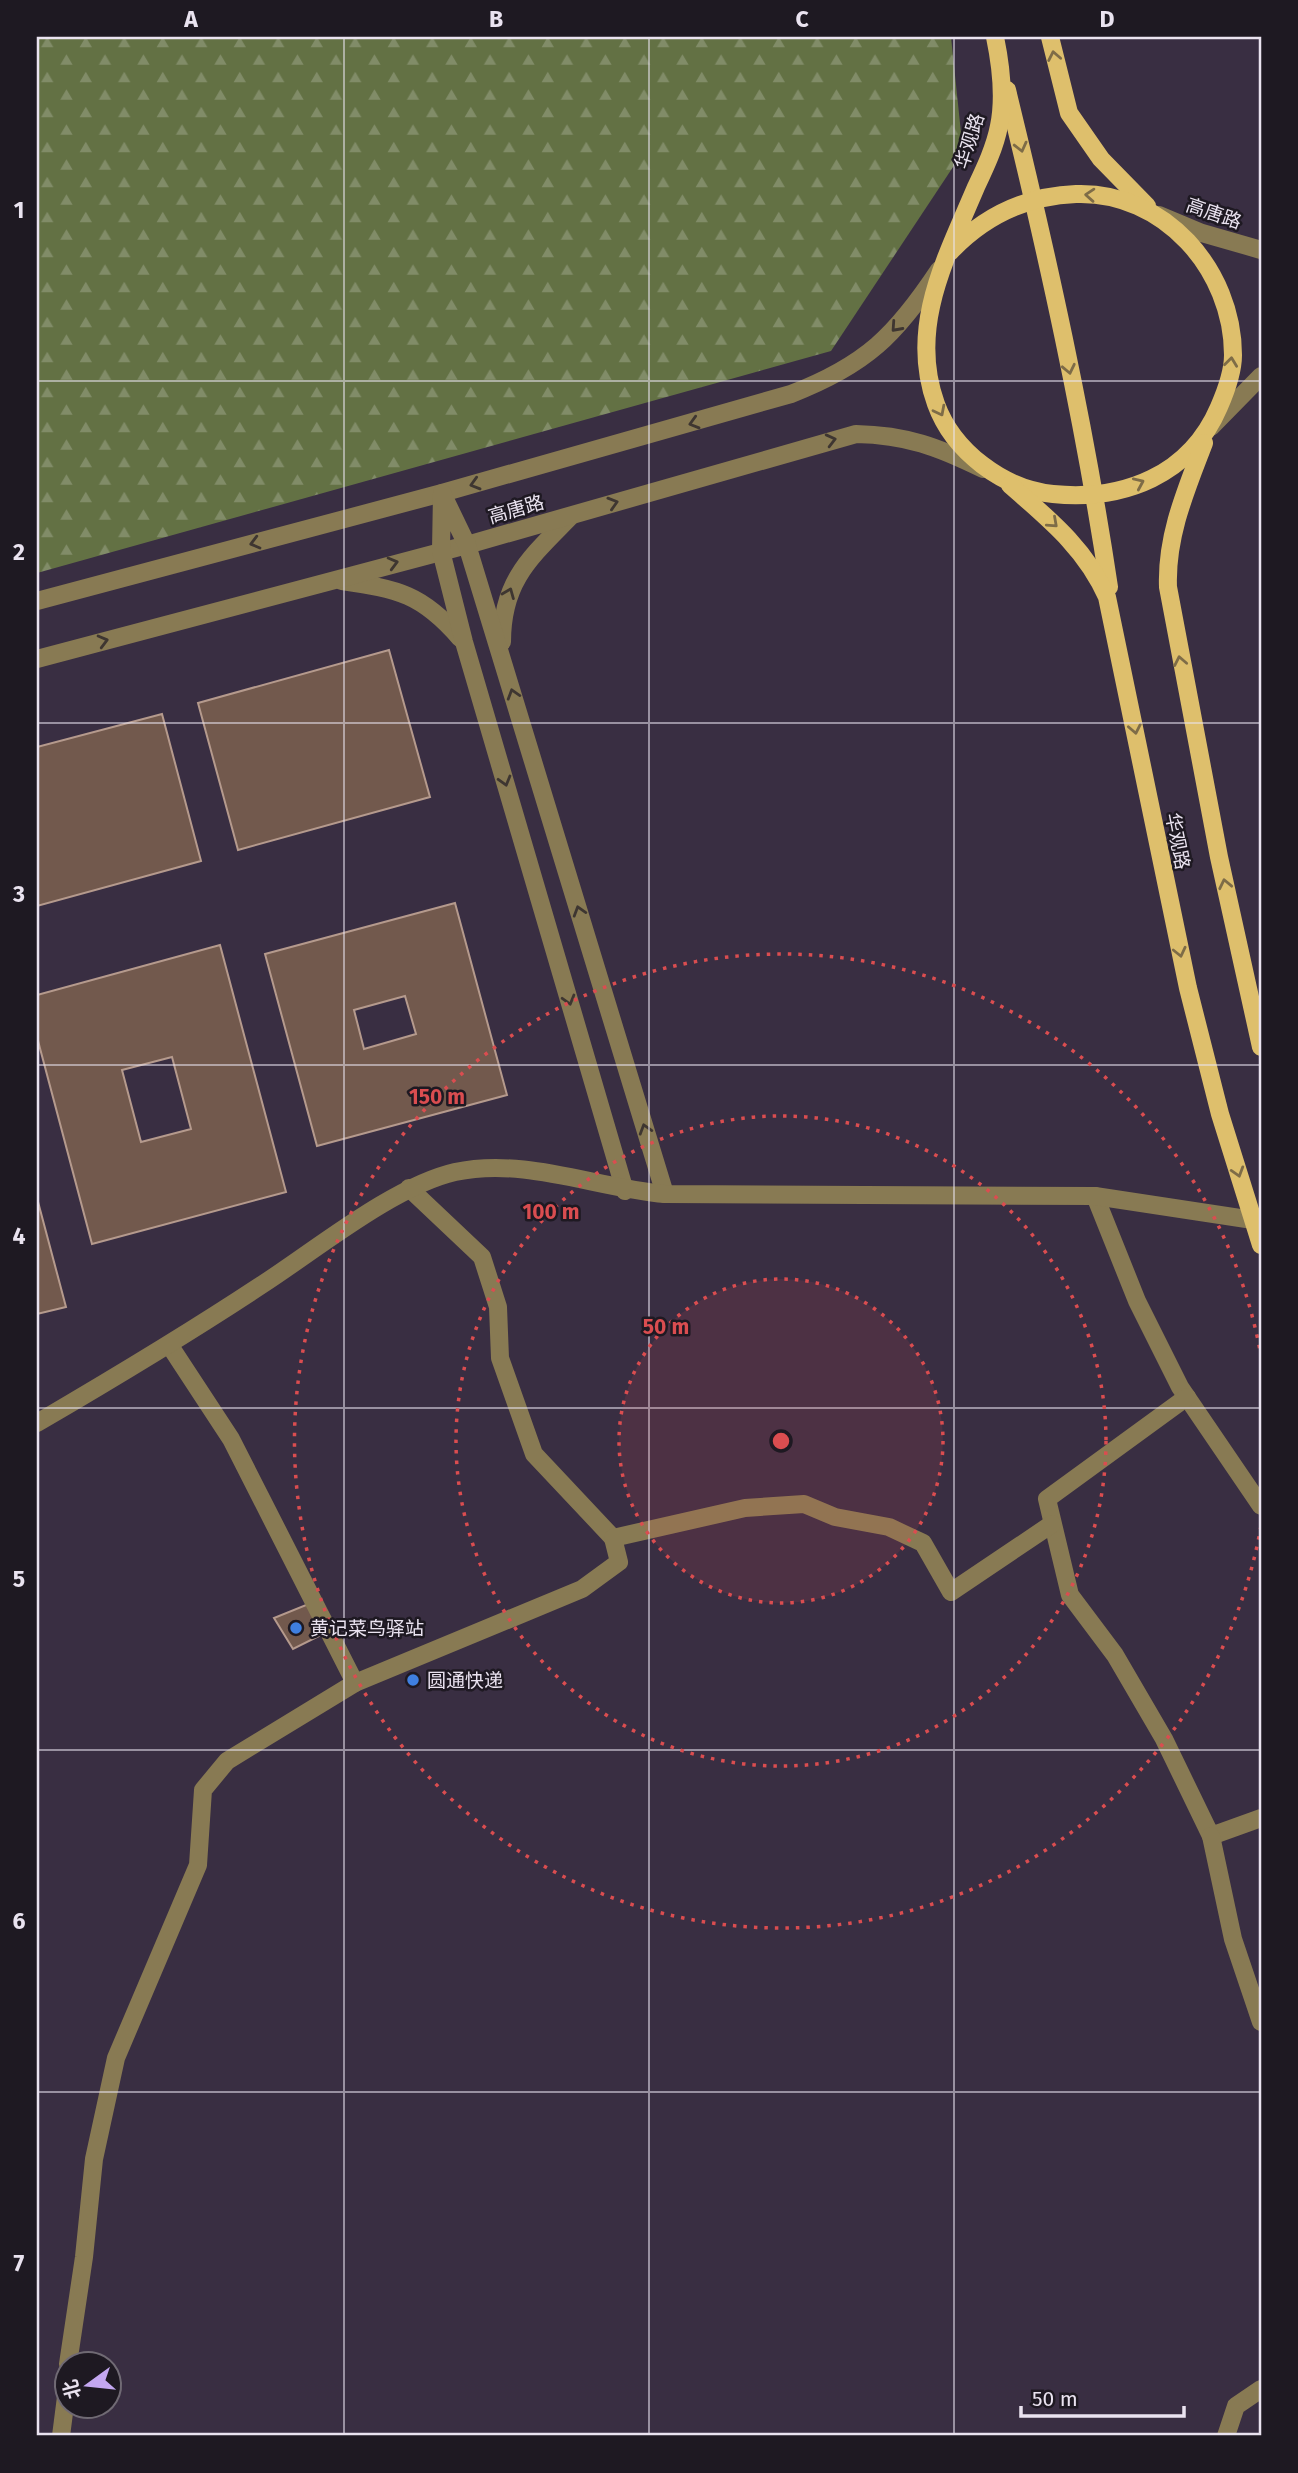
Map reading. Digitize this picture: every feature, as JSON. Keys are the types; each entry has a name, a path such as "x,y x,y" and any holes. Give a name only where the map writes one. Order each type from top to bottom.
{"main road":[{"name":"华观路","path":"995,37 1002,89 999,126 990,158 927,311 924,358 936,405 956,440 1076,544 1096,572 1114,619 1188,988 1220,1114 1261,1245"},
{"path":"1051,37 1069,113 1101,159 1155,213"},
{"path":"999,56 1034,199 1095,496 1114,619"},
{"path":"950,252 981,224 1034,199 1089,193 1121,199 1155,213"},
{"name":"华观路","path":"1155,213 1186,238 1212,270 1229,315 1233,357 1227,389 1172,532 1167,561 1168,587 1219,857 1261,1046"},
{"path":"1002,478 1044,493 1095,496 1127,488 1160,474 1181,461 1211,427"}],"street":[{"name":"高唐路","path":"1155,213 1202,233 1261,250"},
{"name":"高唐路","path":"37,601 442,493 741,409 822,382 863,359 886,339 906,316 950,252"},
{"path":"1211,427 1261,376"},
{"name":"高唐路","path":"37,659 467,545 856,434 906,437 933,444 1002,478"},
{"path":"442,493 467,545 665,1194"},
{"path":"442,493 440,551 464,642 625,1191"},
{"path":"503,660 505,601 516,576 572,515"},
{"path":"331,580 391,588 409,594 440,615 464,642"},
{"path":"37,1423 170,1346 409,1188 456,1172 524,1168 625,1191 665,1194 1095,1196 1253,1220"},
{"path":"70,2350 94,2159 116,2058 198,1864 203,1790 227,1761 355,1683 582,1589 619,1562 613,1538 534,1454 500,1358 498,1307 481,1257 409,1188"},
{"path":"1095,1196 1137,1301 1187,1397 1261,1506"},
{"path":"170,1346 231,1439 355,1683"},
{"path":"1187,1397 1047,1499 1070,1595 1115,1656 1157,1727 1210,1836 1233,1938 1261,2022"},
{"path":"613,1538 745,1508 804,1504 835,1517 889,1527 923,1543 951,1592 1052,1524"},
{"path":"1210,1836 1261,1818"},
{"path":"1226,2436 1237,2406 1261,2389"}],"green space":[{"path":"37,37 951,37 963,152 831,351 37,573"}],"building":[{"path":"389,650 430,797 238,850 198,703"},
{"path":"162,714 201,861 37,906 37,747"},
{"path":"455,903 507,1095 317,1146 265,954","holes":["405,996 416,1034 364,1049 354,1010"]},
{"path":"220,945 286,1192 92,1244 37,1037 37,995","holes":["172,1057 191,1129 141,1142 122,1070"]},
{"path":"37,1198 66,1307 37,1314"},
{"path":"311,1603 325,1633 293,1649 274,1618"}],"place":[{"name":"黄记菜鸟驿站","path":"296,1628"},
{"name":"圆通快递","path":"413,1680"}]}
